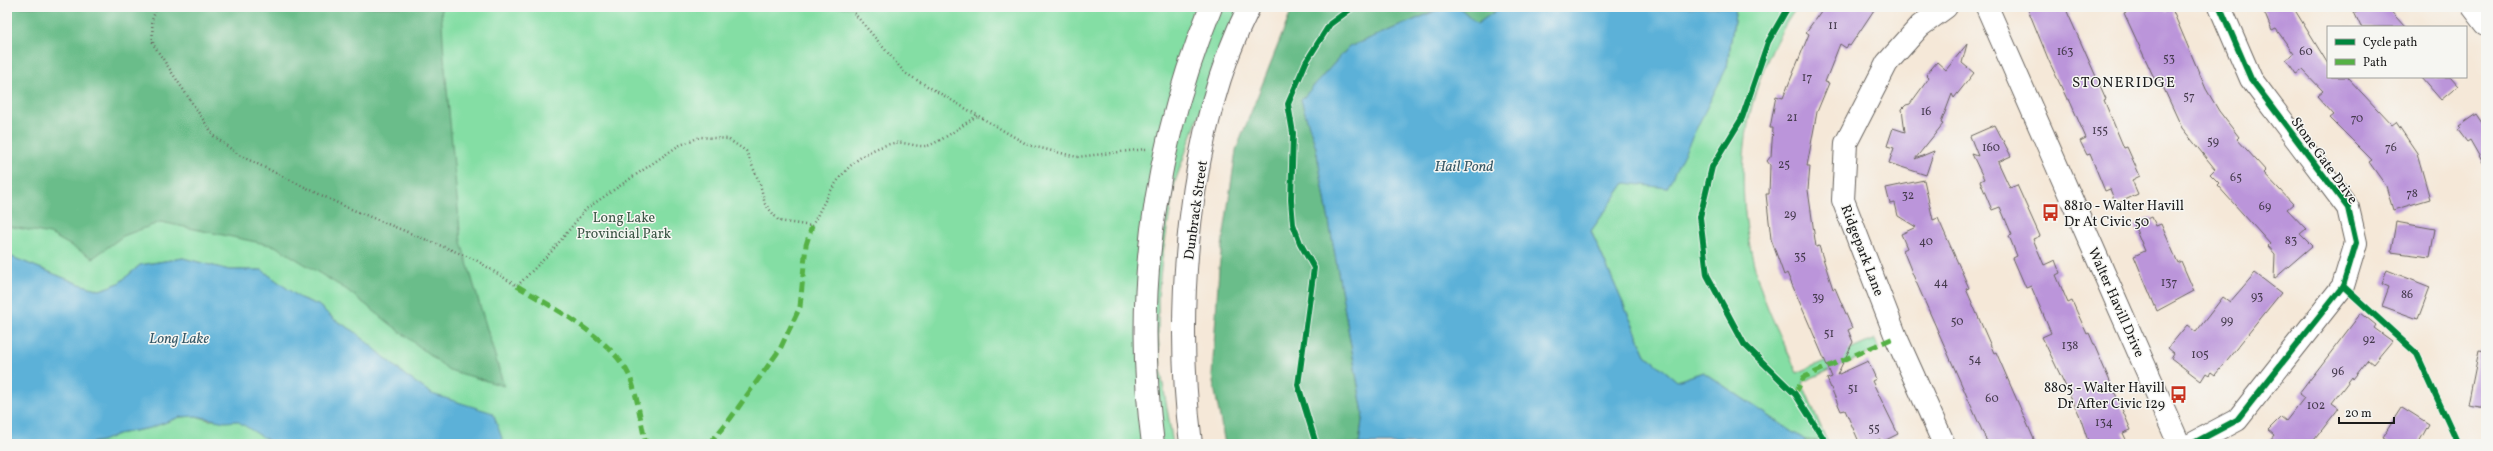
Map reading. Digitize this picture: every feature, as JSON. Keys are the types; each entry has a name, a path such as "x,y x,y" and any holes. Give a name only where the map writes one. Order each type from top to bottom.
{"street":[{"path":"1153,444 1145,355 1146,278 1154,203 1166,146 1185,77 1211,7"},
{"name":"Dunbrack Street","path":"1191,444 1183,336 1189,230 1209,124 1224,73 1250,7"},
{"name":"Ridgepark Lane","path":"1944,444 1896,337 1843,200 1846,143 1887,63 1920,26 1946,7"},
{"name":"Walter Havill Drive","path":"1987,7 2179,444"},
{"name":"Stone Gate Drive","path":"2192,444 2237,420 2343,286 2356,243 2348,208 2251,79 2220,7"},
{"path":"2473,7 2486,24"}],"path":[{"path":"157,7 152,20 153,44 214,136 233,150 346,206 476,260 517,286 552,251 586,209 678,146 700,137 728,139 746,151 760,184 765,204 778,221 812,226 832,188 846,169 864,156 895,143 929,146 977,116"},
{"path":"849,7 905,73 1028,145 1077,157 1166,146"}],"green space":[{"name":"Long Lake Provincial Park","path":"7,7 1241,7 1214,73 1175,182 1162,259 1158,296 1158,334 1161,372 1173,444 84,444 102,441 118,434 150,428 180,417 196,416 209,420 237,420 432,394 406,376 354,331 335,320 318,305 300,298 262,270 229,270 183,258 140,265 119,283 100,290 79,284 7,255"},
{"path":"7,7 441,7 444,57 461,242 504,386 449,370 347,290 275,246 161,222 123,236 93,258 50,234 7,226"},
{"path":"1293,7 1445,7 1349,47 1301,100 1316,148 1363,413 1359,444 1225,444 1212,376 1219,268 1236,150"},
{"path":"1459,7 1501,7 1477,24"},
{"path":"1736,7 1797,7 1777,40 1762,74 1751,109 1745,145 1743,181 1746,218 1752,255 1762,292 1770,312 1797,373 1875,339 1879,349 1802,382 1828,444 1804,444 1805,440 1703,372 1677,381 1646,355 1591,231 1625,183 1727,67"},
{"path":"1805,440 1826,441 1827,444 1804,444"}],"water":[{"name":"Hail Pond","path":"1445,7 1459,7 1477,24 1501,7 1736,7 1727,67 1667,188 1625,183 1591,231 1646,355 1677,381 1703,372 1805,440 1804,444 1359,444 1363,413 1316,148 1301,100 1349,47"},
{"name":"Long Lake","path":"7,255 79,284 100,290 119,283 140,265 183,258 229,270 262,270 300,298 318,305 335,320 354,331 406,376 432,394 493,413 504,444 274,444 237,421 225,422 196,416 180,417 150,428 118,434 102,441 84,444 23,444 7,439"}],"building":[{"path":"1824,7 1876,7 1850,46 1848,45 1846,48 1840,44 1825,82 1829,83 1817,112 1807,166 1810,166 1808,190 1816,247 1819,246 1833,289 1835,288 1852,328 1848,330 1853,342 1837,375 1868,361 1876,379 1872,381 1898,434 1882,442 1880,439 1868,444 1860,444 1845,410 1841,411 1827,379 1832,377 1787,273 1784,275 1771,239 1766,194 1769,194 1770,165 1767,161 1771,156 1773,128 1770,128 1776,96 1783,98 1809,34 1806,32"},
{"path":"2027,7 2065,7 2106,99 2104,100 2124,148 2127,147 2140,176 2132,180 2138,194 2116,204 2110,189 2105,191 2090,154 2087,155 2080,141 2086,138 2069,99 2067,99 2049,61"},
{"path":"2137,7 2164,7 2165,12 2172,9 2206,89 2219,111 2239,137 2237,139 2266,171 2264,173 2293,204 2287,209 2306,229 2300,234 2312,246 2274,279 2275,254 2268,246 2270,244 2217,185 2219,183 2210,174 2215,169 2182,128 2159,78 2155,80 2124,13"},
{"path":"2262,7 2293,7 2327,62 2327,78 2348,78 2392,125 2396,122 2417,153 2430,199 2393,210 2386,186 2369,162 2372,160 2330,118 2334,115 2317,96 2323,91 2303,70 2296,74 2286,59 2294,54 2276,29 2272,31"},
{"path":"2366,7 2387,7 2404,26 2361,26 2354,12"},
{"path":"1967,44 1962,63 1974,73 1954,98 1952,94 1941,123 1943,124 1915,159 1934,151 1926,175 1889,163 1894,148 1887,146 1893,128 1905,132 1902,109 1906,105 1910,104 1929,78 1926,75 1937,62 1946,70"},
{"path":"2422,78 2451,78 2458,86 2441,100"},
{"path":"2476,114 2486,129 2486,168 2470,140 2467,142 2458,130 2461,128 2459,126"},
{"path":"1995,125 2011,156 1998,162 2010,188 2017,185 2040,236 2033,239 2044,265 2055,260 2060,273 2056,275 2068,303 2072,301 2087,334 2089,333 2131,430 2123,433 2128,444 2089,444 2079,414 2042,337 2051,333 2031,286 2026,288 2013,258 2017,256 2009,236 2012,235 2000,207 1992,210 1980,181 1984,179 1972,154 1978,156 1970,136"},
{"path":"1924,180 1933,220 1938,218 1969,288 1966,289 1994,353 1996,352 2036,444 1988,444 1913,275 1903,250 1907,248 1901,234 1916,227 1898,216 1895,203 1890,204 1886,188"},
{"path":"2152,217 2156,226 2161,224 2178,263 2181,261 2194,291 2157,311 2134,256 2145,251 2134,225"},
{"path":"2396,222 2435,229 2430,257 2391,252"},
{"path":"2387,270 2430,287 2418,319 2382,306 2389,287 2382,284"},
{"path":"2255,273 2281,293 2215,375 2211,372 2209,375 2206,373 2201,381 2171,358 2174,353 2168,348 2187,325 2196,332 2223,297 2230,302"},
{"path":"2361,313 2376,325 2374,328 2392,341 2373,364 2368,360 2353,379 2352,377 2332,403 2339,408 2311,444 2267,444 2274,435 2268,430 2281,417 2286,421 2304,398 2299,394"},
{"path":"2479,350 2486,351 2486,408 2468,405"},
{"path":"2402,407 2429,424 2418,444 2391,444 2382,438"}],"marked path":[{"path":"709,444 730,419 780,349 800,307 806,245 812,226"},
{"path":"517,286 579,324 595,336 621,362 632,382 646,444"},
{"path":"1795,394 1804,377 1896,337"}],"cycle path":[{"path":"1316,444 1298,385 1314,268 1300,243 1293,224 1291,200 1293,133 1288,104 1306,62 1330,24 1353,7"},
{"path":"1788,7 1768,42 1742,118 1712,167 1700,217 1707,275 1744,344 1795,394 1827,444"},
{"path":"2192,444 2237,420 2343,286 2356,243 2348,208 2251,79 2220,7"},
{"path":"2343,286 2417,354 2458,444"}],"place":[{"name":"8810 - Walter Havill Dr At Civic 50","path":"2051,213"},
{"name":"8805 - Walter Havill Dr After Civic 129","path":"2178,395"}],"district":[{"name":"STONERIDGE","path":"2124,82"}]}
